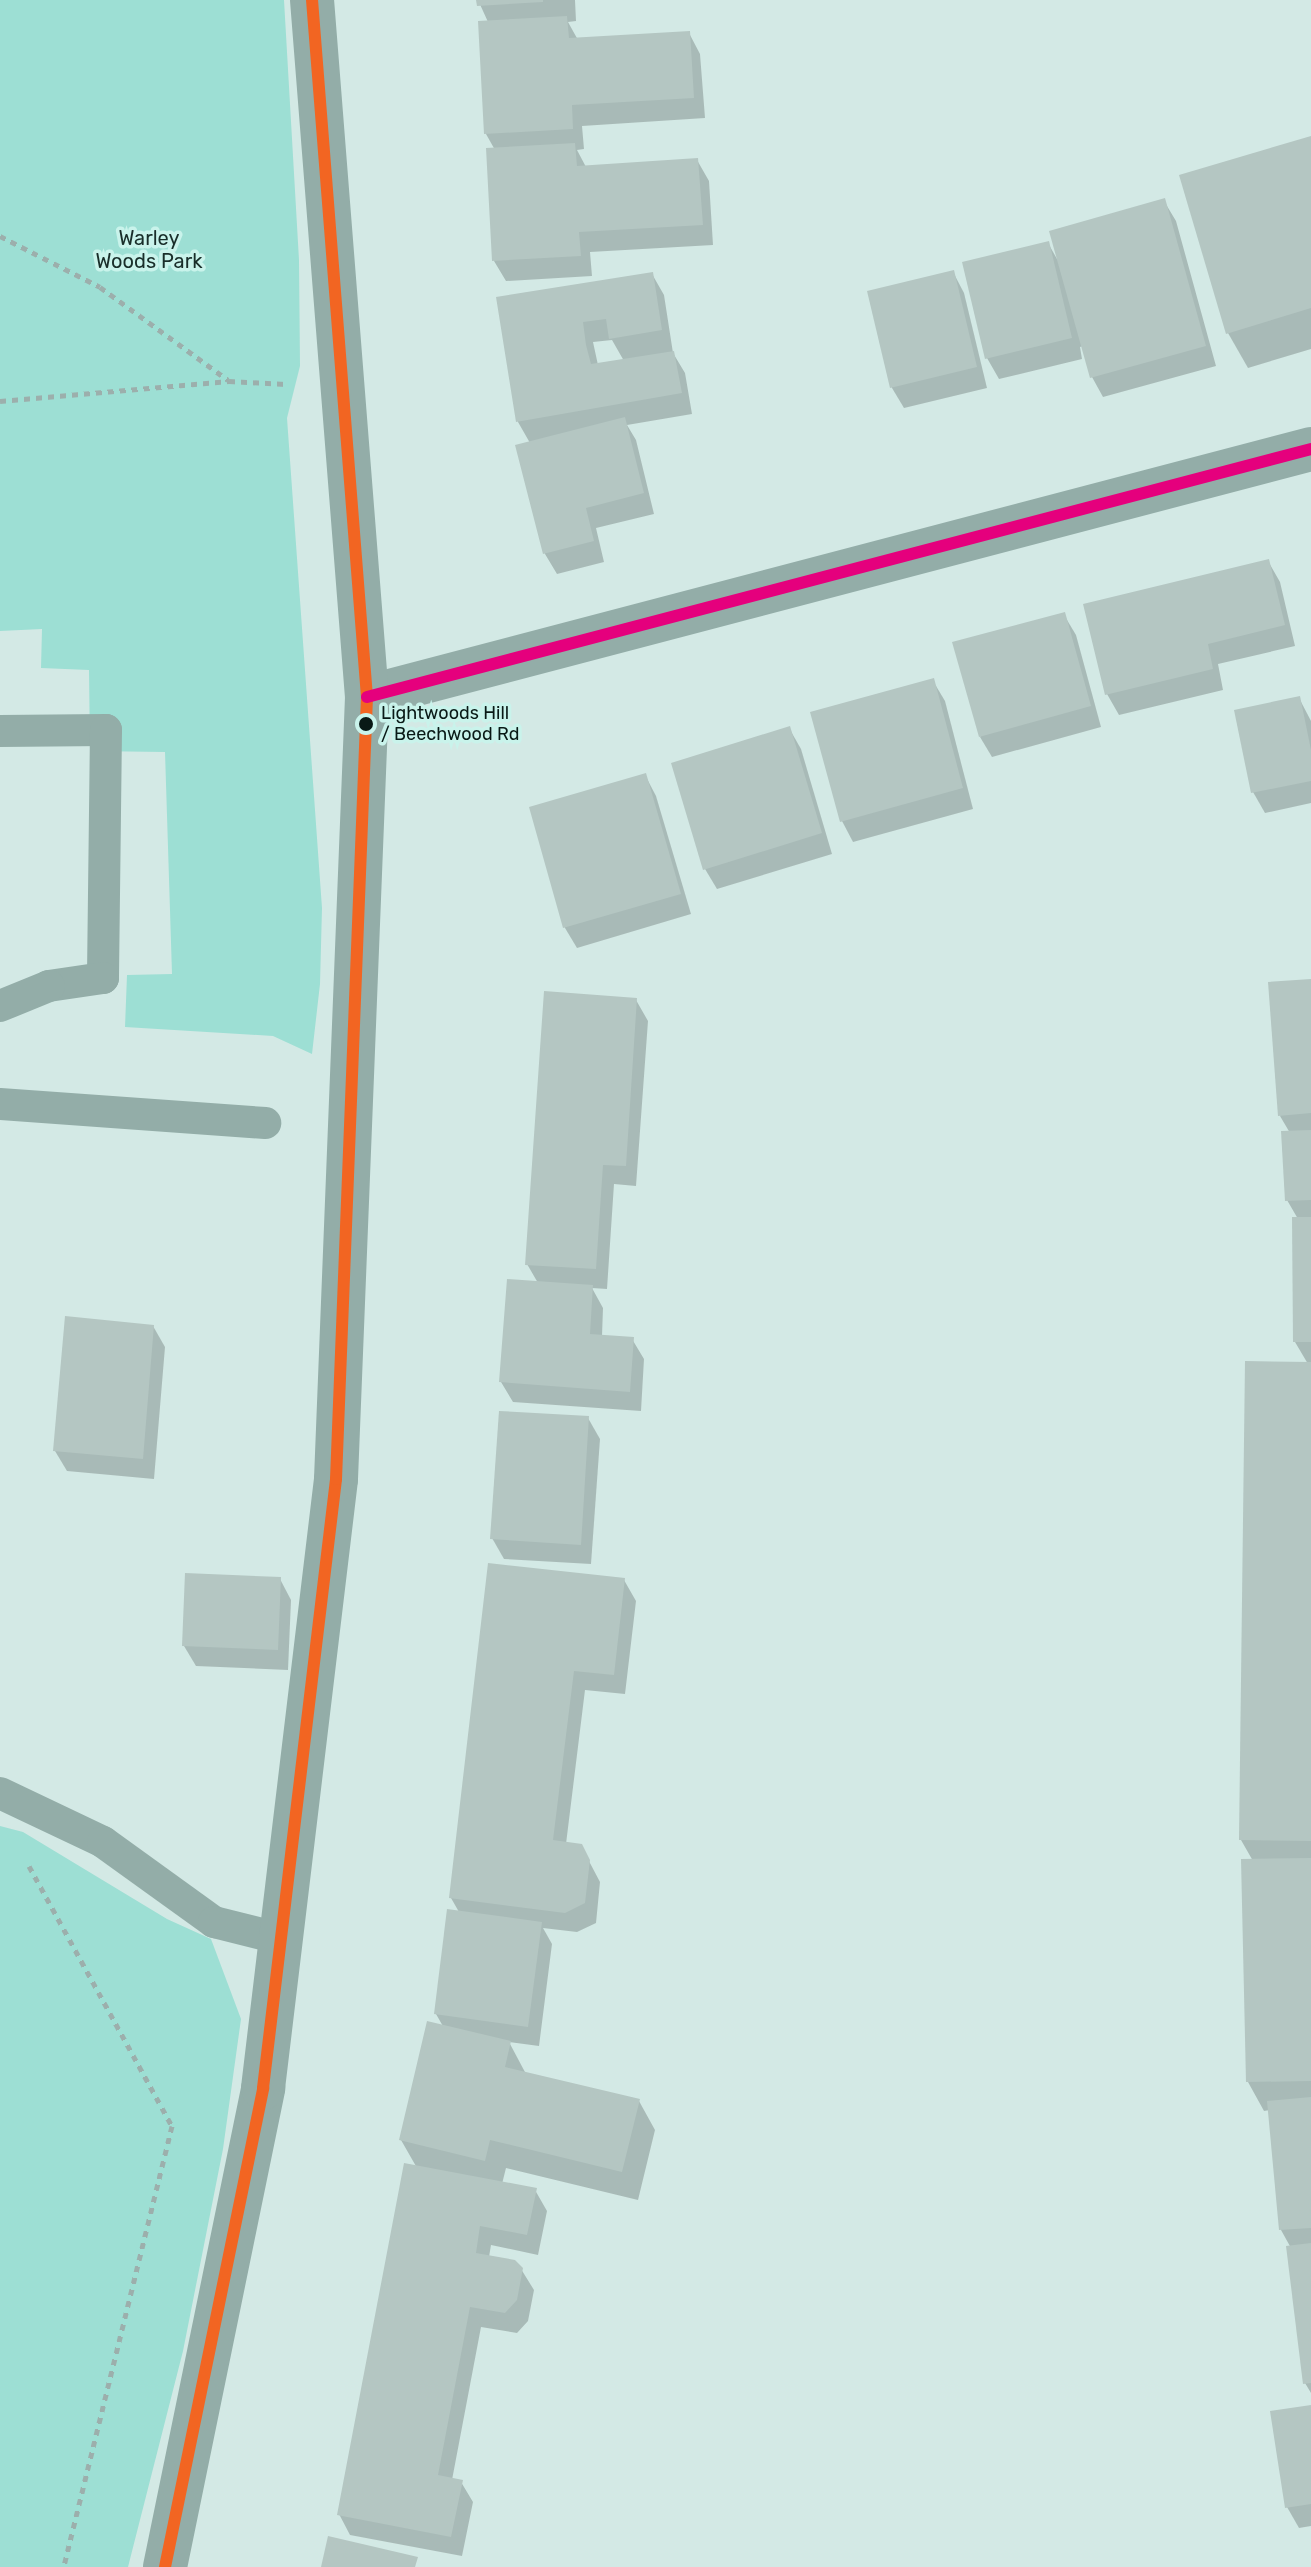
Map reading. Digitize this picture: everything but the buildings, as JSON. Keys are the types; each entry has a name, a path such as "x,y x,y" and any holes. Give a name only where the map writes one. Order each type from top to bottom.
{"street":[{"path":"165,2567 263,2088 336,1479 367,697 312,0"},
{"path":"367,697 1311,449"}],"lane":[{"path":"0,731 106,730 103,978 49,986 0,1006"},
{"path":"0,1104 265,1123"},
{"path":"0,1793 103,1842 214,1922 282,1939"}],"path":[{"path":"0,236 100,287 229,381 0,401"},
{"path":"30,1806 19,1848 172,2126 64,2567"}],"green space":[{"name":"Warley Woods Park","path":"0,0 284,0 299,260 300,366 287,418 322,908 320,984 312,1054 273,1036 125,1027 127,975 172,974 165,752 90,751 89,670 41,668 42,629 0,631"},
{"path":"0,1826 23,1832 167,1919 211,1939 241,2019 223,2149 183,2351 128,2567 0,2567"}],"transit line":[{"path":"165,2567 263,2088 336,1479 367,697 312,0"},
{"path":"367,697 1311,449"}],"place":[{"name":"Lightwoods Hill / Beechwood Rd","path":"366,724"}]}
